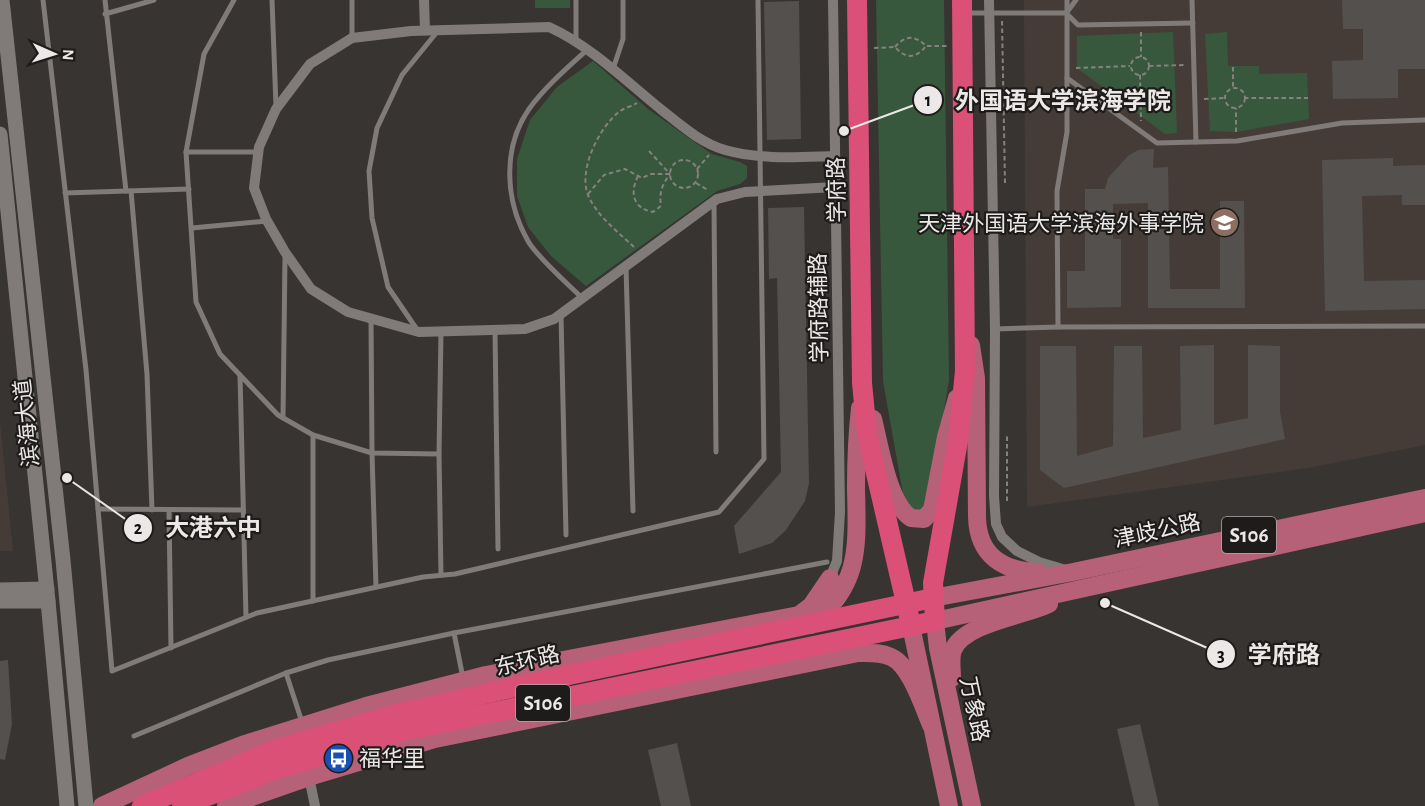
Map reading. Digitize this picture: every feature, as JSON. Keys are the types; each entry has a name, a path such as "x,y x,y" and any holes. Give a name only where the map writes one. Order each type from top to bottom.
{"highway":[{"name":"学府路","path":"857,0 862,383 872,456 911,626"},
{"path":"935,621 933,598 935,569 961,424 965,371 962,6"},
{"name":"东环路","path":"182,806 240,783 305,751 393,715 564,676 933,598"},
{"name":"东环路","path":"142,806 277,749 305,751 935,621"}],"main road":[{"name":"滨海大道","path":"2,0 62,548 86,806"},
{"name":"滨海大道","path":"0,134 48,595 67,806"},
{"path":"966,318 976,378 977,525 984,546 996,561 1008,568 1075,581"},
{"path":"862,383 891,489 900,508 906,515 917,520 924,519 932,510 946,437 965,371"},
{"path":"810,625 828,610 837,597 854,560 857,532 855,453 862,383"},
{"name":"津歧公路","path":"935,621 1075,581 1425,498"},
{"name":"津歧公路","path":"933,598 1075,581 1425,513"},
{"path":"226,806 366,706 464,681 799,615 811,606 828,570"},
{"path":"954,724 951,661 953,650 961,639 978,628 1040,609 1075,581"},
{"path":"0,590 48,595"},
{"path":"0,601 48,595"},
{"name":"万象路","path":"935,621 938,648 972,806"},
{"name":"万象路","path":"911,626 949,806"},
{"path":"102,806 188,766 245,744 305,751 435,739 858,653 883,654 899,663 908,675 931,725"}],"street":[{"path":"424,0 425,30"},
{"name":"学府路辅路","path":"828,570 837,561 840,512 833,0"},
{"path":"989,0 996,524 1002,537 1017,551 1075,581"},
{"path":"834,156 760,157 723,149 691,133 587,50 568,36 549,27 425,30 352,38 310,64 276,109 258,152 254,188 267,222 311,289 348,312 419,332 441,332 525,329 554,319 714,202 745,192 835,187"},
{"path":"305,751 315,806"}],"lane":[{"path":"44,0 86,370 112,671 257,613 423,577 455,574 719,512 764,459 758,0"},
{"path":"105,0 147,375 152,510"},
{"path":"105,15 154,0"},
{"path":"234,0 204,54 186,152 196,302 220,354 283,418 312,435 372,453 440,453"},
{"path":"272,0 276,109"},
{"path":"351,0 352,38"},
{"path":"576,0 576,42"},
{"path":"613,70 623,39 623,0"},
{"path":"1058,327 1057,191 1066,132 1066,0"},
{"path":"1066,13 1076,0"},
{"path":"1192,0 1196,142"},
{"path":"962,6 989,13 1066,13 1078,25 1193,22"},
{"path":"419,332 388,287 372,218 369,171 377,128 402,75 439,30"},
{"path":"582,298 529,243 514,210 509,176 515,139 529,110 556,78 587,50"},
{"path":"1067,78 1157,143 1236,141 1341,123 1425,120"},
{"path":"186,152 258,152"},
{"path":"65,193 189,189"},
{"path":"714,202 717,452"},
{"path":"192,228 267,222"},
{"path":"283,418 285,252"},
{"path":"626,266 633,511"},
{"path":"561,313 566,534"},
{"path":"371,319 376,587"},
{"path":"995,329 1425,326"},
{"path":"495,330 498,549"},
{"path":"441,332 441,575"},
{"path":"240,375 246,617"},
{"path":"312,435 313,601"},
{"path":"98,509 243,510"},
{"path":"169,510 171,648"},
{"path":"134,736 286,673 328,660 454,633 828,570"},
{"path":"454,633 464,681"},
{"path":"286,673 305,751"}],"path":[{"path":"1141,24 1141,57"},
{"path":"874,48 895,47 909,37 918,39 926,46"},
{"path":"895,47 902,54 913,57 926,46 950,46"},
{"path":"1141,57 1147,60 1149,66 1145,74 1140,75 1134,74 1131,66 1135,58 1141,57"},
{"path":"1149,66 1194,65"},
{"path":"1066,68 1131,66"},
{"path":"1233,67 1233,88"},
{"path":"1140,75 1142,132"},
{"path":"1233,88 1225,98 1227,104 1236,108"},
{"path":"1233,88 1242,92 1244,99 1236,108"},
{"path":"1195,100 1225,98"},
{"path":"1244,99 1308,98"},
{"path":"642,254 602,216 588,194 585,171 590,154 604,129 620,111 648,99"},
{"path":"1236,108 1236,141"},
{"path":"697,169 715,145"},
{"path":"638,176 632,188 633,197 646,211 653,212 661,206 662,185 670,174 673,165 681,160 691,162 697,169 698,178 688,188 675,186 670,174 649,151"},
{"path":"588,194 604,175 625,169 642,178 651,174 670,174"}],"shaded area":[{"name":"天津外国语大学滨海外事学院","path":"1024,0 1425,0 1425,445 1308,468 1027,507"},
{"path":"0,422 13,551 0,551"}],"green space":[{"path":"535,0 570,0 570,8 535,8"},
{"path":"876,0 944,0 949,380 929,502 919,512 905,505 883,381"},
{"path":"1173,32 1177,133 1165,134 1077,68 1077,36"},
{"path":"1227,32 1228,66 1259,66 1259,74 1307,73 1309,119 1236,132 1210,131 1205,34"},
{"path":"593,61 648,109 712,154 747,166 747,178 740,184 717,191 586,286 551,256 528,227 517,196 517,159 530,120 557,87"}],"building":[{"path":"1342,0 1425,0 1425,69 1398,69 1398,98 1333,99 1332,61 1363,60 1363,29 1343,29"},
{"path":"799,1 801,139 767,140 764,2"},
{"path":"1154,149 1153,168 1168,167 1170,289 1220,289 1220,201 1244,201 1245,308 1148,308 1148,203 1113,204 1113,239 1121,239 1121,307 1067,308 1067,271 1085,271 1085,189 1105,189 1108,178 1128,156 1138,150"},
{"path":"1393,158 1393,166 1425,165 1425,205 1402,205 1402,195 1362,196 1364,281 1425,280 1425,309 1325,311 1322,160"},
{"path":"804,207 809,483 805,501 786,530 772,543 739,554 734,526 781,472 777,278 769,279 768,208"},
{"path":"1214,345 1214,425 1248,418 1248,345 1280,346 1280,412 1285,439 1064,488 1040,470 1040,346 1076,346 1077,456 1113,446 1114,346 1142,346 1143,438 1181,430 1180,346"},
{"path":"8,660 12,724 5,760 0,759 0,661"},
{"path":"1140,724 1159,806 1135,806 1117,729"},
{"path":"677,743 691,806 661,806 648,750"}],"place":[{"name":"外国语大学滨海学院","path":"844,131"},
{"name":"天津外国语大学滨海外事学院","path":"1225,223"},
{"name":"大港六中","path":"67,478"},
{"name":"学府路","path":"1105,603"},
{"name":"福华里","path":"338,758"}]}
